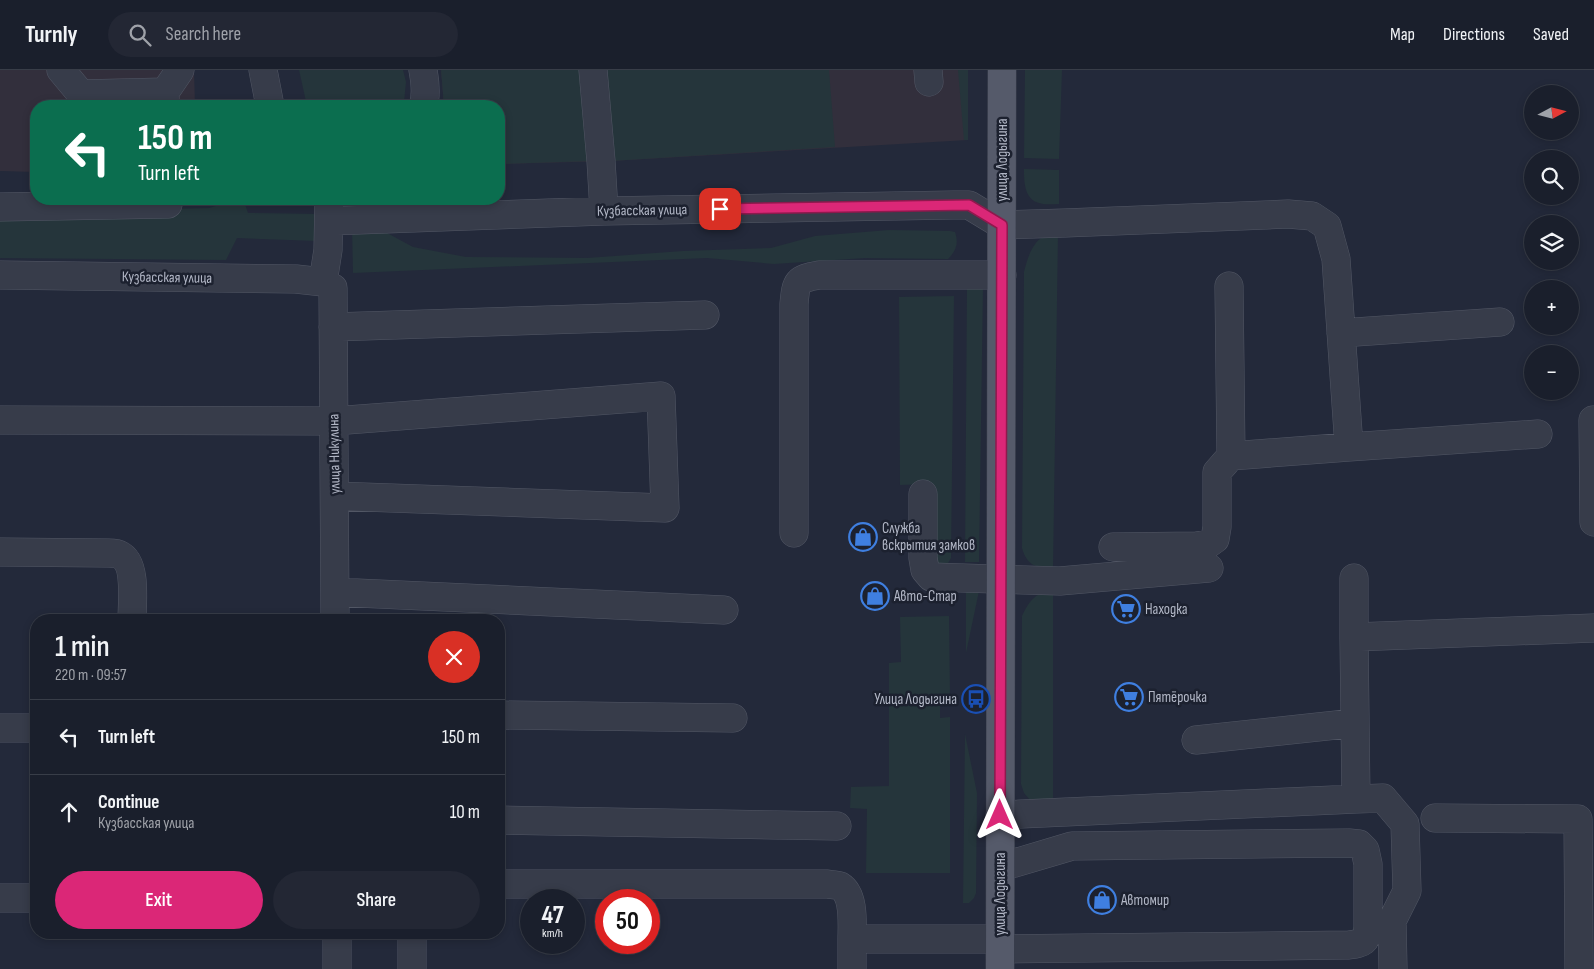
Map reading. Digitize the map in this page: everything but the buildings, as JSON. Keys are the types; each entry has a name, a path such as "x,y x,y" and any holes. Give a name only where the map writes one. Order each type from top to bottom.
{"main road":[{"name":"улица Лодыгина","path":"1000,952 1002,70"}],"street":[{"path":"61,70 81,94 165,99 180,70"},
{"path":"263,70 269,100"},
{"path":"424,70 425,100"},
{"path":"593,70 604,211"},
{"path":"0,207 112,205"},
{"name":"Кузбасская улица","path":"330,210 604,211 969,205 1002,225"},
{"name":"улица Никулина","path":"330,210 328,285 334,327 335,614"},
{"path":"1002,225 1288,214 1312,216 1327,226 1336,259 1349,447"},
{"path":"794,533 795,287 804,278 820,274 1002,275"},
{"name":"Кузбасская улица","path":"0,275 286,279 328,285"},
{"path":"1113,547 1197,546 1208,544 1215,539 1217,527 1217,472 1231,456 1229,286"},
{"path":"334,327 705,315"},
{"path":"1341,334 1500,322"},
{"path":"0,420 334,421 661,396 665,508 335,496"},
{"path":"1594,420 1594,522"},
{"path":"1231,456 1538,434"},
{"path":"923,494 923,558 925,570 930,577 1060,581 1209,568"},
{"path":"0,552 108,552 120,555 129,562 132,582 132,614"},
{"path":"1354,578 1356,799"},
{"path":"335,592 724,610"},
{"path":"1354,637 1594,628"},
{"path":"505,715 733,718"},
{"path":"1196,740 1355,723"},
{"path":"0,728 30,728"},
{"path":"1000,815 1383,798 1405,824 1407,891 1392,920 1393,969"},
{"path":"1435,818 1578,819 1579,969"},
{"path":"505,820 837,826"},
{"path":"852,939 1000,952 1349,945 1365,941 1368,936 1368,864 1365,850 1358,844 1072,846 1001,867"},
{"path":"505,884 828,884 840,886 847,895 852,911 852,969"},
{"path":"0,898 30,898"},
{"path":"337,939 337,969"},
{"path":"412,939 412,969"}],"shaded area":[{"path":"0,70 194,70 195,100 30,100 30,172 0,171"},
{"path":"299,70 403,70 406,82 404,100 306,100"},
{"path":"441,70 968,70 968,140 611,161 505,164 505,100 444,100"},
{"path":"441,70 584,70 593,161 505,164 505,100 444,100"},
{"path":"603,70 829,70 835,147 611,161"},
{"path":"958,70 968,70 968,140 964,140"},
{"path":"1025,70 1062,70 1059,159 1024,158"},
{"path":"1024,169 1059,170 1059,204 1041,204 1030,198 1026,189"},
{"path":"219,205 245,205 248,213 319,214 317,241 237,238 226,260 0,258 0,213 209,208"},
{"path":"352,227 376,227 413,247 466,257 587,258 683,251 771,248 815,236 889,230 955,232 957,244 948,259 865,258 774,264 707,258 353,273"},
{"path":"1058,234 1053,570 1033,565 1027,559 1022,548 1024,272 1033,246 1040,238"},
{"path":"967,285 983,285 979,562 965,562"},
{"path":"954,296 951,558 947,565 939,566 933,562 928,484 900,485 899,297"},
{"path":"1053,590 1053,804 1031,801 1024,793 1021,784 1022,616 1034,598 1042,593"},
{"path":"979,591 966,653 966,592"},
{"path":"949,616 950,696 940,697 940,718 950,717 950,873 866,873 867,809 850,808 851,787 889,786 889,663 901,662 900,617"},
{"path":"965,734 977,793 976,893 969,903 963,903"}],"place":[{"name":"Служба вскрытия замков","path":"863,537"},
{"name":"Авто-Стар","path":"875,596"},
{"name":"Находка","path":"1126,609"},
{"name":"Пятёрочка","path":"1129,697"},
{"name":"Улица Лодыгина","path":"976,699"},
{"name":"Автомир","path":"1102,900"}],"route":[{"path":"720,209 969,205 1002,225 1000,815"}]}
